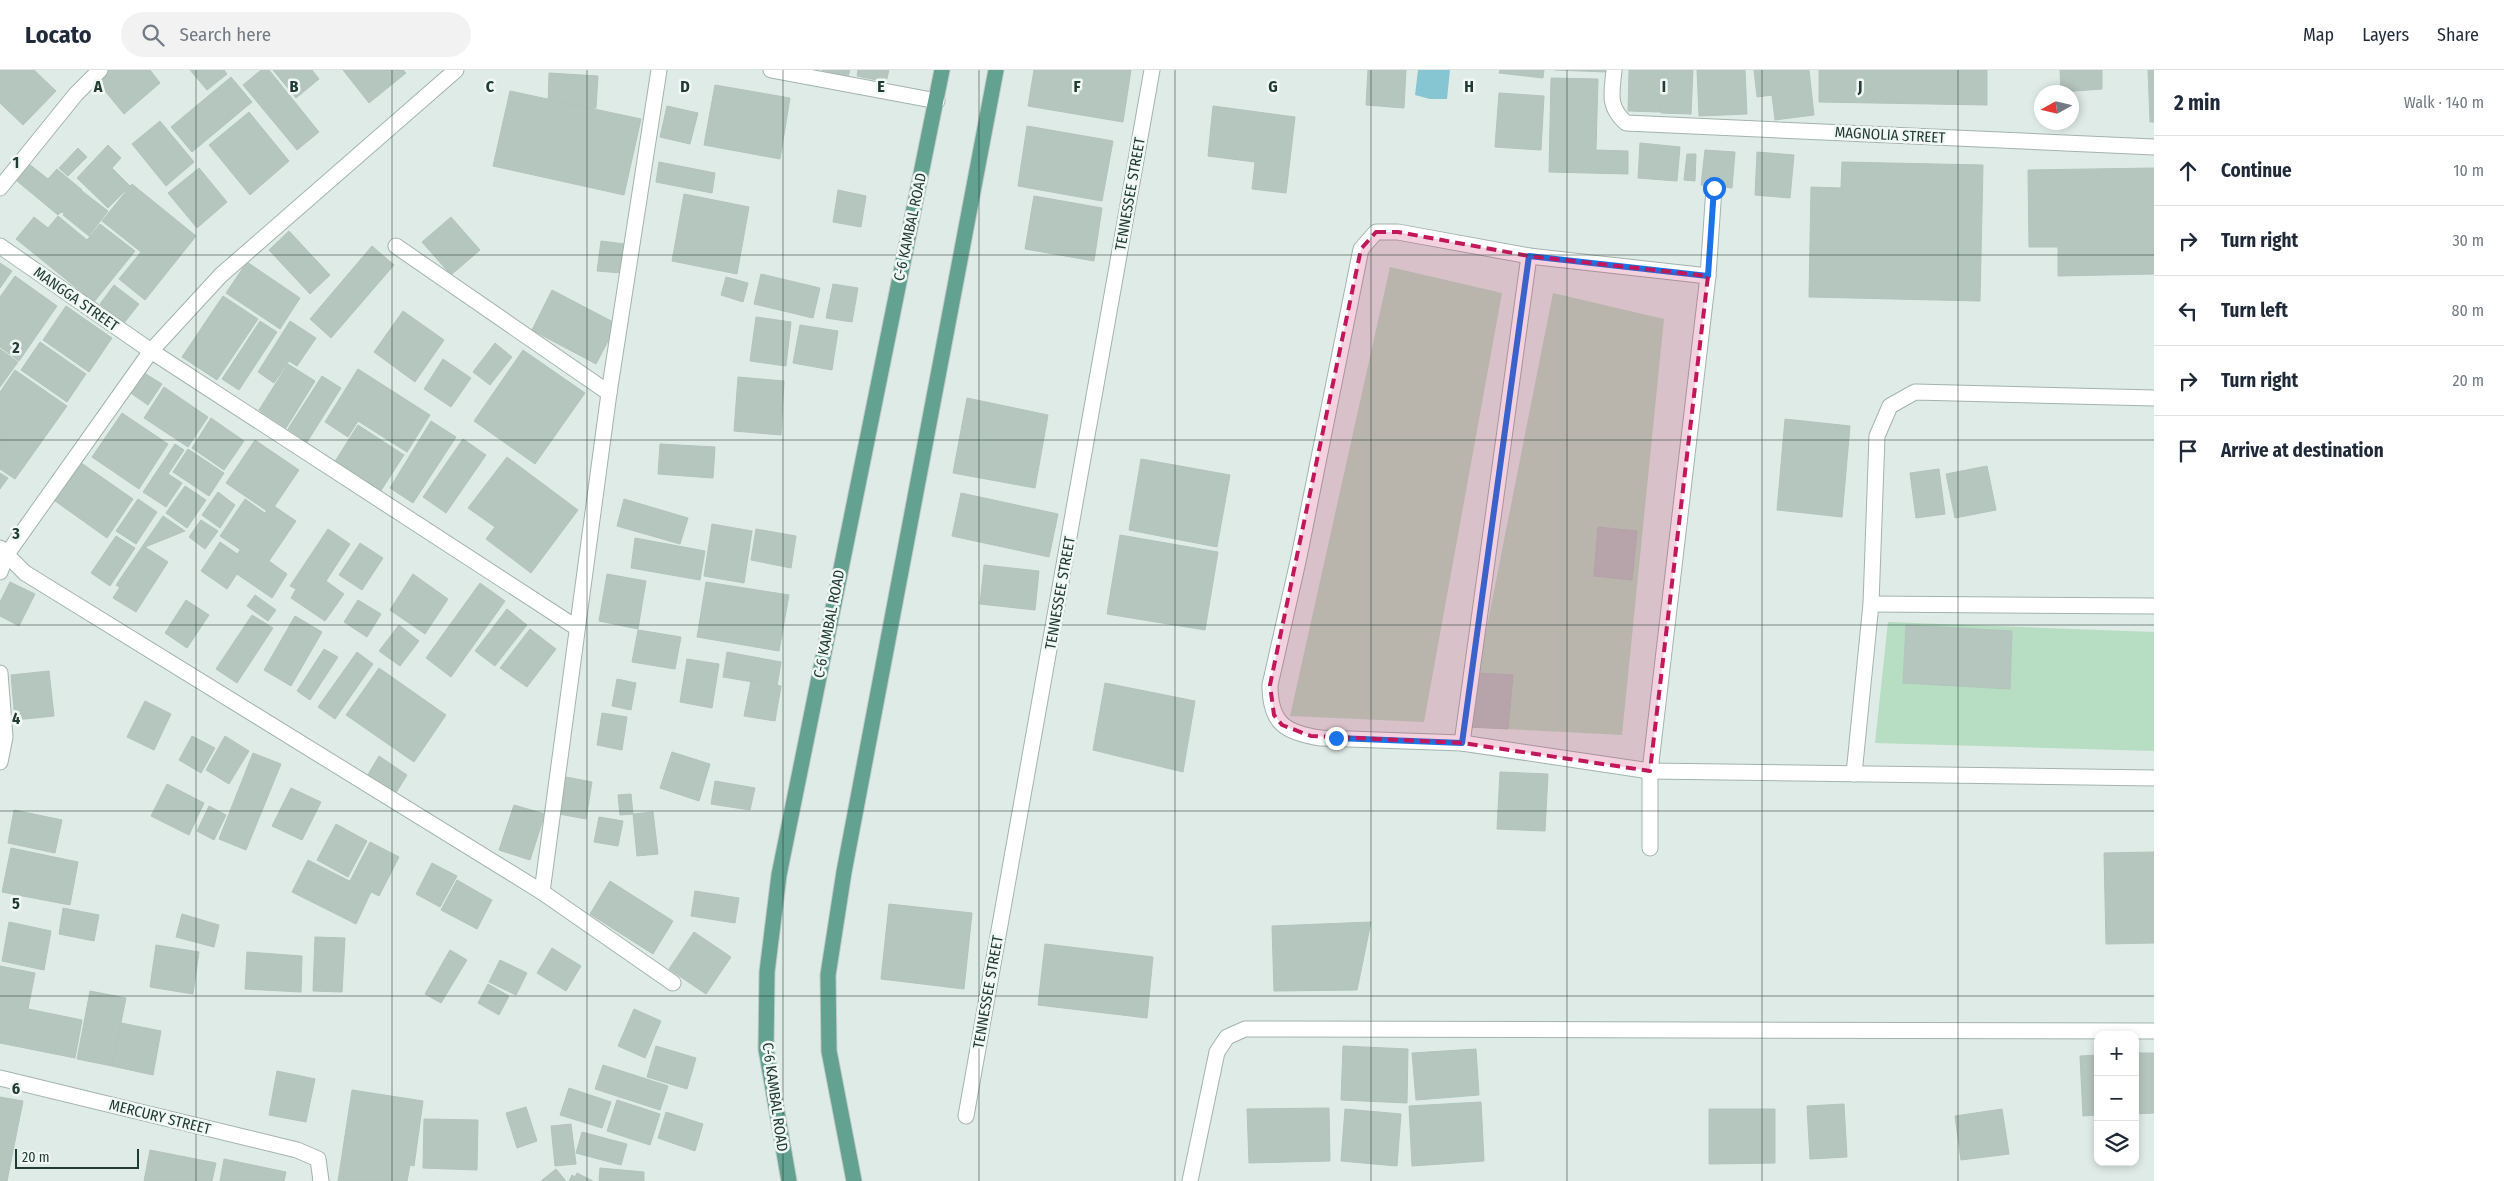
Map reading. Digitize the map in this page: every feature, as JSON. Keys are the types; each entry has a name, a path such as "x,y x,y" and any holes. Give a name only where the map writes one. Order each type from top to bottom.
{"main road":[{"name":"C-6 KAMBAL ROAD","path":"789,1181 766,1049 767,972 779,875 942,70"},
{"path":"854,1181 829,1051 828,975 845,862 996,70"}],"street":[{"path":"0,188 76,94 100,70"},
{"path":"0,572 4,551 151,351 221,275 456,70"},
{"path":"542,892 609,393 659,70"},
{"path":"772,70 937,101"},
{"name":"TENNESSEE STREET","path":"966,1116 1152,70"},
{"name":"MAGNOLIA STREET","path":"1614,70 1612,100 1616,114 1626,123 2154,147"},
{"path":"1650,848 1650,771 1708,276 1714,188"},
{"path":"1708,276 1529,256 1398,232 1376,232 1361,248 1299,557 1270,686 1270,702 1274,715 1282,726 1298,733 1320,738 1462,743 1650,771 2154,778"},
{"name":"MANGGA STREET","path":"0,246 151,351 577,628"},
{"path":"396,246 609,393"},
{"path":"1462,743 1529,256"},
{"path":"1854,774 1871,604 1878,436 1890,406 1915,392 2154,398"},
{"path":"4,551 25,572 542,892 673,983"},
{"path":"1871,604 2154,606"},
{"path":"0,673 5,737 0,762"},
{"path":"1190,1181 1217,1052 1227,1037 1245,1029 2154,1031"},
{"name":"MERCURY STREET","path":"0,1078 296,1150 318,1159 321,1181"}],"highlighted area":[{"path":"1376,232 1398,232 1529,256 1708,276 1650,771 1462,743 1311,736 1282,725 1274,715 1270,685 1361,249"}],"green space":[{"path":"1390,267 1502,293 1424,722 1290,716"},
{"path":"1553,293 1664,319 1622,735 1467,727"},
{"path":"1888,622 2154,632 2154,751 1875,743"}],"water":[{"path":"1418,70 1450,70 1447,99 1430,99 1415,95"}],"building":[{"path":"0,70 34,70 56,91 23,125 0,103"},
{"path":"108,70 150,70 160,83 124,114 96,80"},
{"path":"190,70 224,70 227,74 207,90"},
{"path":"261,70 269,70 319,132 297,150 243,85"},
{"path":"273,70 312,70 319,79 296,98"},
{"path":"343,70 403,70 406,73 369,103"},
{"path":"822,70 850,70 848,77"},
{"path":"858,70 889,70 886,82 857,76"},
{"path":"1034,70 1131,70 1123,122 1028,106"},
{"path":"1368,70 1406,70 1404,108 1366,105"},
{"path":"1500,70 1544,70 1543,78 1499,73"},
{"path":"1555,70 1607,70 1607,72"},
{"path":"1629,70 1663,70 1661,112 1628,111"},
{"path":"1663,70 1693,70 1691,114 1661,113"},
{"path":"1697,70 1745,70 1747,114 1699,116"},
{"path":"1754,70 1809,70 1814,115 1775,120 1772,95 1757,97"},
{"path":"1819,70 1987,70 1987,105 1819,102"},
{"path":"2060,70 2102,70 2102,89 2079,91 2079,85 2061,85"},
{"path":"2148,70 2154,70 2154,122 2150,122"},
{"path":"549,73 598,76 596,108 548,105"},
{"path":"231,77 252,102 192,152 171,127"},
{"path":"1551,78 1598,79 1596,150 1628,151 1628,174 1549,172"},
{"path":"715,85 790,98 780,159 704,145"},
{"path":"510,91 641,119 624,195 493,166"},
{"path":"1499,93 1544,96 1541,150 1495,147"},
{"path":"667,106 698,113 690,144 660,137"},
{"path":"1213,106 1295,117 1286,193 1252,189 1255,162 1208,156"},
{"path":"249,112 289,161 250,195 209,145"},
{"path":"160,121 194,162 166,186 132,144"},
{"path":"1027,126 1113,141 1102,201 1018,186"},
{"path":"1640,143 1680,147 1677,181 1638,178"},
{"path":"108,145 121,158 112,168 130,186 108,208 77,178"},
{"path":"78,148 87,157 68,176 59,168"},
{"path":"1705,150 1735,152 1732,188 1701,185"},
{"path":"1757,152 1794,155 1790,198 1755,195"},
{"path":"1687,154 1696,154 1695,181 1684,180"},
{"path":"24,160 48,179 57,169 82,190 64,213 61,212 58,215 11,176"},
{"path":"659,162 715,173 712,193 656,182"},
{"path":"1842,162 1983,165 1980,301 1809,297 1811,187 1841,188"},
{"path":"199,168 227,202 197,228 168,193"},
{"path":"2154,168 2154,274 2058,276 2058,247 2029,247 2028,170"},
{"path":"132,184 196,236 145,300 119,279 141,252 102,221"},
{"path":"838,190 866,196 861,227 833,222"},
{"path":"82,191 108,211 89,236 63,215"},
{"path":"684,194 749,207 737,274 672,261"},
{"path":"1034,196 1102,208 1094,261 1025,249"},
{"path":"58,216 87,240 100,224 135,251 94,302 16,239 34,217 48,228"},
{"path":"451,217 480,250 451,275 422,242"},
{"path":"289,231 330,275 310,294 269,250"},
{"path":"601,241 625,244 622,273 597,271"},
{"path":"372,246 394,265 331,338 310,319"},
{"path":"247,262 300,298 280,329 226,293"},
{"path":"0,263 12,271 0,288"},
{"path":"761,274 820,288 813,318 754,304"},
{"path":"15,276 57,306 19,361 0,347 0,297"},
{"path":"726,277 748,283 743,302 721,295"},
{"path":"833,284 858,288 852,322 826,318"},
{"path":"114,285 139,304 124,323 100,304"},
{"path":"552,290 617,324 596,364 532,330"},
{"path":"223,296 258,319 217,380 182,357"},
{"path":"66,306 112,338 89,372 43,340"},
{"path":"403,311 444,340 415,382 374,352"},
{"path":"756,317 791,322 786,366 750,361"},
{"path":"260,321 277,332 239,390 222,379"},
{"path":"290,321 316,338 297,366 289,361 274,383 258,372"},
{"path":"800,325 838,331 832,370 793,363"},
{"path":"40,342 86,374 67,402 21,370"},
{"path":"495,343 512,357 490,385 473,372"},
{"path":"0,349 18,362 0,387"},
{"path":"523,350 585,393 535,464 474,421"},
{"path":"443,359 471,378 451,407 424,389"},
{"path":"288,364 315,381 286,428 259,410"},
{"path":"138,369 162,384 148,405 125,389"},
{"path":"358,369 430,415 407,452 358,421 348,437 325,422"},
{"path":"15,370 67,406 15,479 0,469 0,392"},
{"path":"322,376 341,388 307,442 288,429"},
{"path":"738,377 784,381 781,435 734,431"},
{"path":"164,387 208,417 188,447 144,418"},
{"path":"967,398 1048,415 1035,488 953,473"},
{"path":"122,413 168,444 139,489 92,457"},
{"path":"211,418 244,441 224,470 192,448"},
{"path":"1785,419 1850,426 1842,517 1777,510"},
{"path":"431,421 456,437 413,503 390,488"},
{"path":"358,425 404,455 380,492 334,463"},
{"path":"463,439 486,455 446,513 423,497"},
{"path":"255,440 299,470 270,513 226,483"},
{"path":"175,444 184,450 168,474 182,483 166,507 143,492"},
{"path":"660,444 715,447 713,478 658,474"},
{"path":"188,449 224,473 209,496 173,472"},
{"path":"507,457 578,510 531,573 486,539 495,527 468,508"},
{"path":"1141,459 1230,475 1217,547 1129,530"},
{"path":"77,460 133,499 107,538 51,498"},
{"path":"1987,466 1996,510 1955,518 1946,474"},
{"path":"1939,469 1945,514 1916,518 1910,473"},
{"path":"0,473 8,478 0,489"},
{"path":"185,486 206,500 187,528 166,513"},
{"path":"218,492 235,505 220,528 202,515"},
{"path":"961,493 1058,514 1049,557 952,536"},
{"path":"138,499 157,512 136,544 116,531"},
{"path":"245,499 269,516 244,552 220,536"},
{"path":"624,499 688,518 680,544 617,526"},
{"path":"271,504 296,521 269,561 287,574 272,598 228,568"},
{"path":"163,516 185,531 145,547 138,600 116,585"},
{"path":"201,520 218,531 205,549 189,537"},
{"path":"712,524 752,531 744,583 704,576"},
{"path":"1598,527 1637,531 1632,580 1594,576"},
{"path":"328,529 350,544 326,581 344,594 325,621 291,598 296,589 290,586"},
{"path":"756,529 796,536 791,568 751,560"},
{"path":"1120,535 1218,552 1205,630 1107,614"},
{"path":"116,536 135,548 110,586 91,573"},
{"path":"635,538 705,551 700,580 631,568"},
{"path":"220,542 246,560 227,589 201,571"},
{"path":"360,543 383,558 362,590 339,575"},
{"path":"145,547 168,562 136,612 113,598"},
{"path":"984,565 1039,571 1035,610 980,604"},
{"path":"413,574 448,599 425,634 390,610"},
{"path":"607,574 646,581 638,629 599,621"},
{"path":"10,582 35,594 19,626 0,616 0,602"},
{"path":"706,582 789,595 779,651 697,637"},
{"path":"480,583 505,601 451,677 426,658"},
{"path":"255,595 276,610 268,621 247,606"},
{"path":"186,600 209,615 187,648 165,633"},
{"path":"358,600 381,614 367,637 344,622"},
{"path":"507,609 527,625 495,666 475,651"},
{"path":"252,615 273,628 237,683 216,669"},
{"path":"295,616 322,632 291,686 264,670"},
{"path":"399,625 419,641 400,666 379,651"},
{"path":"1906,625 2012,631 2010,689 1903,683"},
{"path":"530,629 556,649 527,687 500,668"},
{"path":"638,630 681,637 675,669 632,662"},
{"path":"324,649 338,657 310,700 297,691"},
{"path":"357,652 373,664 335,719 318,707"},
{"path":"727,652 781,662 777,686 723,677"},
{"path":"687,659 719,664 712,708 680,702"},
{"path":"379,668 446,715 414,762 346,715"},
{"path":"49,671 54,716 15,720 11,675"},
{"path":"1477,673 1513,675 1508,729 1467,727"},
{"path":"617,679 636,683 631,710 612,706"},
{"path":"751,681 781,686 775,721 744,716"},
{"path":"1105,683 1195,701 1183,772 1093,750"},
{"path":"145,701 171,714 154,750 127,737"},
{"path":"602,713 627,717 622,750 597,745"},
{"path":"192,736 215,748 201,773 179,760"},
{"path":"225,736 249,751 229,784 206,770"},
{"path":"672,752 710,764 699,801 660,788"},
{"path":"253,753 281,764 246,850 219,839"},
{"path":"379,756 407,775 394,796 366,778"},
{"path":"1500,772 1548,774 1545,831 1497,829"},
{"path":"566,777 592,782 586,819 559,814"},
{"path":"715,781 755,788 750,810 711,804"},
{"path":"167,784 204,803 189,835 151,816"},
{"path":"291,788 321,802 302,840 272,826"},
{"path":"631,794 633,814 620,815 618,795"},
{"path":"514,805 545,814 530,860 499,850"},
{"path":"209,806 226,815 214,840 197,831"},
{"path":"14,810 62,820 55,853 8,843"},
{"path":"653,812 658,854 637,856 633,814"},
{"path":"599,817 623,821 618,846 594,842"},
{"path":"336,824 367,841 348,877 317,860"},
{"path":"370,842 399,857 379,896 350,881"},
{"path":"11,848 78,862 70,905 2,892"},
{"path":"2154,852 2154,943 2106,944 2104,853"},
{"path":"308,860 371,892 356,924 292,892"},
{"path":"432,863 457,876 440,907 416,894"},
{"path":"457,880 492,900 477,929 441,910"},
{"path":"610,881 673,921 653,954 590,914"},
{"path":"695,891 739,898 735,923 691,916"},
{"path":"889,904 972,913 964,989 881,979"},
{"path":"63,908 99,915 94,941 59,934"},
{"path":"182,914 219,925 214,947 176,937"},
{"path":"9,922 51,931 44,970 2,961"},
{"path":"1371,922 1357,990 1274,991 1272,926"},
{"path":"694,932 731,957 706,994 669,969"},
{"path":"315,937 345,938 342,992 313,991"},
{"path":"1045,944 1153,957 1147,1018 1038,1005"},
{"path":"156,945 199,952 193,994 150,987"},
{"path":"552,948 581,966 566,991 537,973"},
{"path":"450,950 467,960 441,1003 425,994"},
{"path":"247,952 302,956 301,992 245,989"},
{"path":"500,960 527,973 516,995 489,982"},
{"path":"0,966 35,973 28,1009 82,1020 75,1058 0,1043"},
{"path":"488,984 509,996 499,1015 478,1003"},
{"path":"90,991 126,998 112,1066 77,1059"},
{"path":"634,1009 661,1021 645,1058 618,1046"},
{"path":"121,1023 161,1031 153,1075 112,1066"},
{"path":"656,1046 696,1058 687,1089 647,1077"},
{"path":"1343,1046 1408,1049 1407,1103 1341,1100"},
{"path":"1476,1049 1479,1095 1416,1100 1412,1053"},
{"path":"2139,1053 2154,1053 2154,1113 2139,1114"},
{"path":"2094,1055 2094,1115 2083,1116 2080,1056"},
{"path":"603,1065 668,1086 660,1110 595,1089"},
{"path":"277,1071 315,1079 306,1122 269,1115"},
{"path":"569,1088 611,1102 602,1128 560,1115"},
{"path":"352,1090 423,1101 414,1166 410,1165 407,1181 338,1181"},
{"path":"0,1097 23,1101 7,1181 0,1181"},
{"path":"617,1100 660,1114 650,1145 607,1131"},
{"path":"1481,1102 1484,1161 1412,1166 1409,1106"},
{"path":"1844,1104 1847,1157 1810,1159 1807,1106"},
{"path":"526,1107 537,1141 517,1148 506,1113"},
{"path":"1329,1108 1330,1161 1249,1163 1247,1109"},
{"path":"1345,1109 1401,1114 1397,1166 1341,1161"},
{"path":"1709,1109 1775,1109 1775,1163 1709,1164"},
{"path":"2002,1109 2009,1154 1961,1160 1955,1116"},
{"path":"666,1112 703,1124 695,1151 658,1138"},
{"path":"424,1119 478,1120 477,1170 423,1168"},
{"path":"571,1124 576,1164 555,1166 551,1126"},
{"path":"582,1132 627,1144 621,1165 576,1153"},
{"path":"150,1150 216,1163 212,1181 144,1181"},
{"path":"224,1159 286,1172 284,1181 220,1181"},
{"path":"600,1168 644,1172 644,1181 599,1181"},
{"path":"556,1169 566,1181 541,1181"},
{"path":"577,1173 593,1181 569,1181 572,1175 575,1177"}],"route":[{"path":"1336,738 1462,743 1529,256 1708,276 1714,188"}]}
